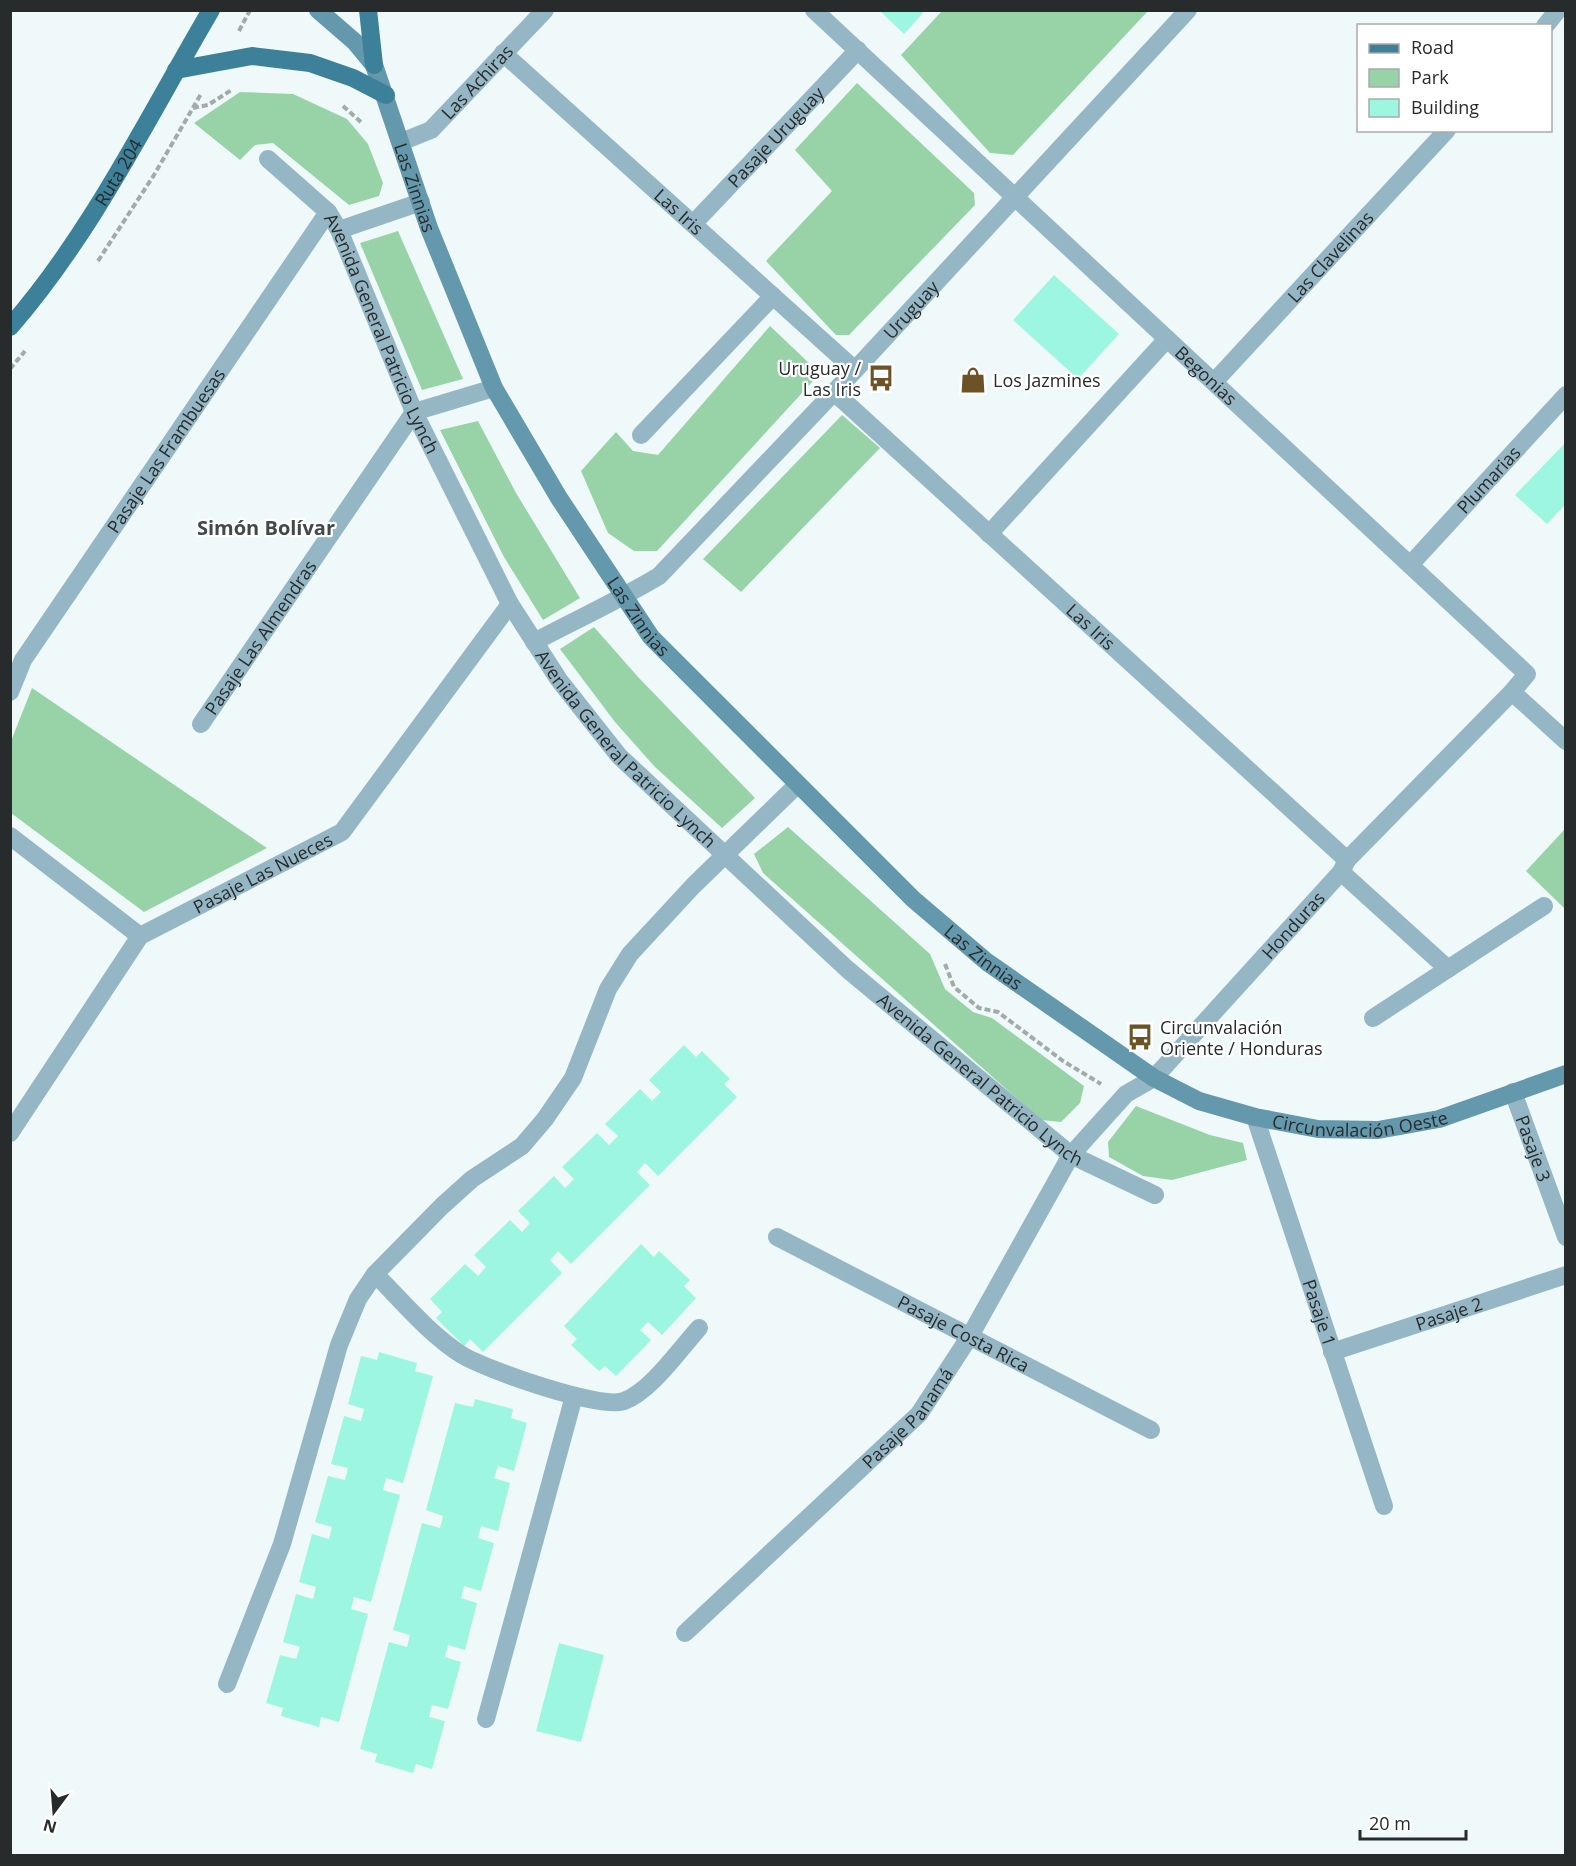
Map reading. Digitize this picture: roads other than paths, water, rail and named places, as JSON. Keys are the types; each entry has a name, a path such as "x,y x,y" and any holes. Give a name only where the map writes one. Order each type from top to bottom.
{"main road":[{"name":"Ruta 204","path":"10,327 61,261 212,10"},
{"path":"368,10 374,65"},
{"path":"176,70 252,56 287,60 310,63 353,78 386,95"}],"street":[{"name":"Las Zinnias","path":"318,10 355,42 374,65 421,202 494,388 558,498 651,637 797,785 913,898 987,962 1154,1078"},
{"name":"Las Achiras","path":"401,142 431,130 544,10"},
{"name":"Uruguay","path":"534,642 597,608 624,597 659,576 855,370 1188,10"},
{"path":"1547,24 1558,10"},
{"name":"Begonias","path":"817,12 1527,674 1512,692"},
{"name":"Pasaje Uruguay","path":"693,224 858,50"},
{"name":"Las Iris","path":"503,53 855,370"},
{"name":"Las Clavelinas","path":"1214,382 1445,132"},
{"name":"Avenida General Patricio Lynch","path":"268,159 328,212 339,230 414,412 510,604 559,680 619,756 847,969 1071,1155 1155,1195"},
{"path":"339,230 421,202"},
{"name":"Pasaje Las Frambuesas","path":"10,692 23,660 328,212"},
{"path":"641,435 773,296"},
{"path":"989,534 1167,339"},
{"path":"414,412 494,388"},
{"name":"Las Iris","path":"834,392 1344,866 1448,969"},
{"name":"Plumarias","path":"1410,565 1566,395"},
{"name":"Pasaje Las Almendras","path":"201,724 414,412"},
{"name":"Pasaje Las Nueces","path":"10,1133 140,936 342,832 510,604"},
{"path":"1512,692 1566,741"},
{"name":"Honduras","path":"1071,1155 1126,1094 1154,1078 1344,866 1512,692"},
{"path":"227,1684 282,1544 339,1345 358,1299 375,1274 442,1206 472,1179 522,1146 545,1119 573,1078 608,989 630,954 726,854 797,785"},
{"path":"10,836 140,936"},
{"path":"1373,1018 1544,906"},
{"name":"Circunvalación Oeste","path":"1154,1078 1200,1101 1255,1117 1318,1129 1378,1130 1439,1119 1566,1074"},
{"name":"Pasaje 3","path":"1513,1092 1566,1237"},
{"name":"Pasaje 1","path":"1255,1117 1384,1506"},
{"name":"Pasaje Panamá","path":"685,1633 918,1414 970,1336 1071,1155"},
{"name":"Pasaje Costa Rica","path":"777,1237 1151,1430"},
{"path":"375,1274 442,1340 463,1355 486,1366 574,1396 603,1402 621,1402 639,1393 699,1328"},
{"name":"Pasaje 2","path":"1332,1352 1566,1275"},
{"path":"486,1719 574,1396"}],"place":[{"name":"Uruguay / Las Iris","path":"881,378"},
{"name":"Los Jazmines","path":"973,380"},
{"name":"Circunvalación Oriente / Honduras","path":"1140,1037"}],"district":[{"name":"Simón Bolívar","path":"266,527"}]}
